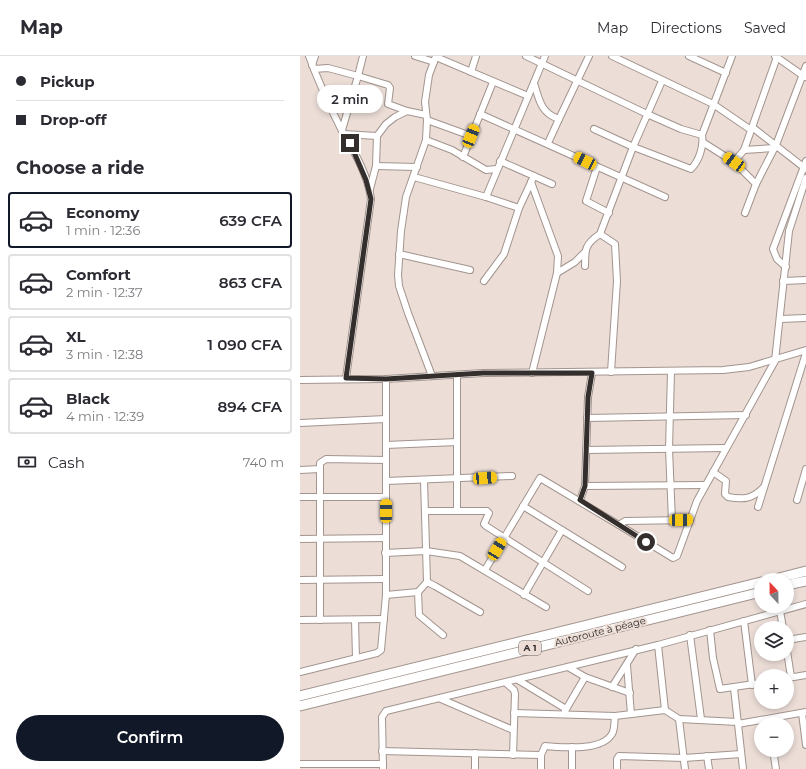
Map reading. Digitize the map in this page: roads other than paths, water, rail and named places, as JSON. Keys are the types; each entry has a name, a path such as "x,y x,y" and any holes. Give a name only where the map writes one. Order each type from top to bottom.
{"highway":[{"path":"794,574 806,571"},
{"path":"794,584 806,581"},
{"name":"A 1","path":"300,696 754,584"},
{"name":"Autoroute à péage","path":"300,706 754,594"}],"street":[{"path":"309,56 322,90 370,189"},
{"path":"313,67 315,56"},
{"path":"343,132 363,56"},
{"path":"415,56 435,58 528,96"},
{"path":"471,72 476,56"},
{"path":"526,56 647,114 681,129 702,135"},
{"path":"486,197 545,56"},
{"path":"548,143 589,56"},
{"path":"485,570 540,478 580,500 673,558 677,556 705,485 725,448 746,415 775,360 789,231 806,177 804,169 776,146 713,104 612,56"},
{"path":"689,56 726,73"},
{"path":"594,128 633,147 691,169 704,143 702,135 732,56"},
{"path":"734,162 744,150 776,57 804,77"},
{"path":"432,376 399,286 399,254 406,197 426,140 426,102 429,75 435,58"},
{"path":"745,214 756,184 776,146 804,77 806,66"},
{"path":"313,67 328,68 388,85 390,88 388,104 407,110 471,136"},
{"path":"585,266 585,252 589,241 600,234 633,147 662,81"},
{"path":"463,157 493,82"},
{"path":"534,83 544,110 549,115 559,119"},
{"path":"346,378 370,209 370,189 376,166 377,136 386,124 395,116 407,110"},
{"path":"480,114 514,130 548,143 597,167 665,197"},
{"path":"343,132 377,136"},
{"path":"426,140 452,150 486,170 497,168"},
{"path":"704,143 734,162 756,184"},
{"path":"744,150 776,146"},
{"path":"500,161 533,179 552,184"},
{"path":"786,267 777,259 773,249 806,161"},
{"path":"376,166 417,167"},
{"path":"597,167 586,201 609,212"},
{"path":"414,177 486,197 519,208"},
{"path":"484,281 504,254 519,208 533,179"},
{"path":"532,372 557,273 558,256 533,179"},
{"path":"600,234 615,244 617,281 611,372"},
{"path":"557,273 575,262 585,252"},
{"path":"399,254 470,270"},
{"path":"783,281 806,280"},
{"path":"780,319 806,318"},
{"path":"300,380 346,378 386,379 456,374 532,372 592,373 722,370 749,367 806,351"},
{"path":"758,507 806,351"},
{"path":"671,371 669,449 672,521"},
{"path":"580,500 585,486 588,397 592,373"},
{"path":"456,374 458,480 457,511"},
{"path":"300,672 380,652 386,596 386,379"},
{"path":"587,418 746,415"},
{"path":"300,423 386,419"},
{"path":"386,445 457,442"},
{"path":"586,450 725,448"},
{"path":"320,620 320,464 326,460 386,460"},
{"path":"300,470 320,469"},
{"path":"797,500 806,469"},
{"path":"713,472 726,481 725,494 728,497 740,499 753,497 765,487"},
{"path":"386,481 458,480 512,476"},
{"path":"386,596 418,592 427,582 424,480"},
{"path":"585,486 705,485"},
{"path":"300,497 386,497"},
{"path":"522,506 622,567"},
{"path":"425,511 487,511 489,513 484,525 588,591"},
{"path":"619,525 625,521 690,520"},
{"path":"524,595 562,530"},
{"path":"300,539 386,538"},
{"path":"385,553 426,551 460,556 546,608"},
{"path":"300,580 385,579"},
{"path":"427,582 480,612"},
{"path":"418,592 419,615 444,635"},
{"path":"794,607 806,604"},
{"path":"300,764 383,766 383,713 518,680 773,613"},
{"path":"300,620 384,619"},
{"path":"355,620 356,658"},
{"path":"710,630 718,688 722,690 752,685 744,621"},
{"path":"690,635 701,719"},
{"path":"794,639 806,637"},
{"path":"658,644 665,710"},
{"path":"612,687 636,649"},
{"path":"627,665 631,714"},
{"path":"568,667 585,677 630,693"},
{"path":"794,677 806,674"},
{"path":"565,712 585,677"},
{"path":"518,680 565,712"},
{"path":"506,683 515,692 513,755"},
{"path":"734,688 743,769"},
{"path":"441,699 513,730"},
{"path":"514,713 565,712 615,716 665,710 679,719 701,719 738,723 754,722"},
{"path":"788,717 804,713 806,744"},
{"path":"541,769 542,755 545,746 572,747 597,745 606,741 612,735 615,716"},
{"path":"679,719 685,769"},
{"path":"572,747 572,769"},
{"path":"382,751 542,755"},
{"path":"475,753 475,769"},
{"path":"616,769 617,759 619,756 684,758 741,754"},
{"path":"707,756 709,769"},
{"path":"774,757 776,769"}]}
